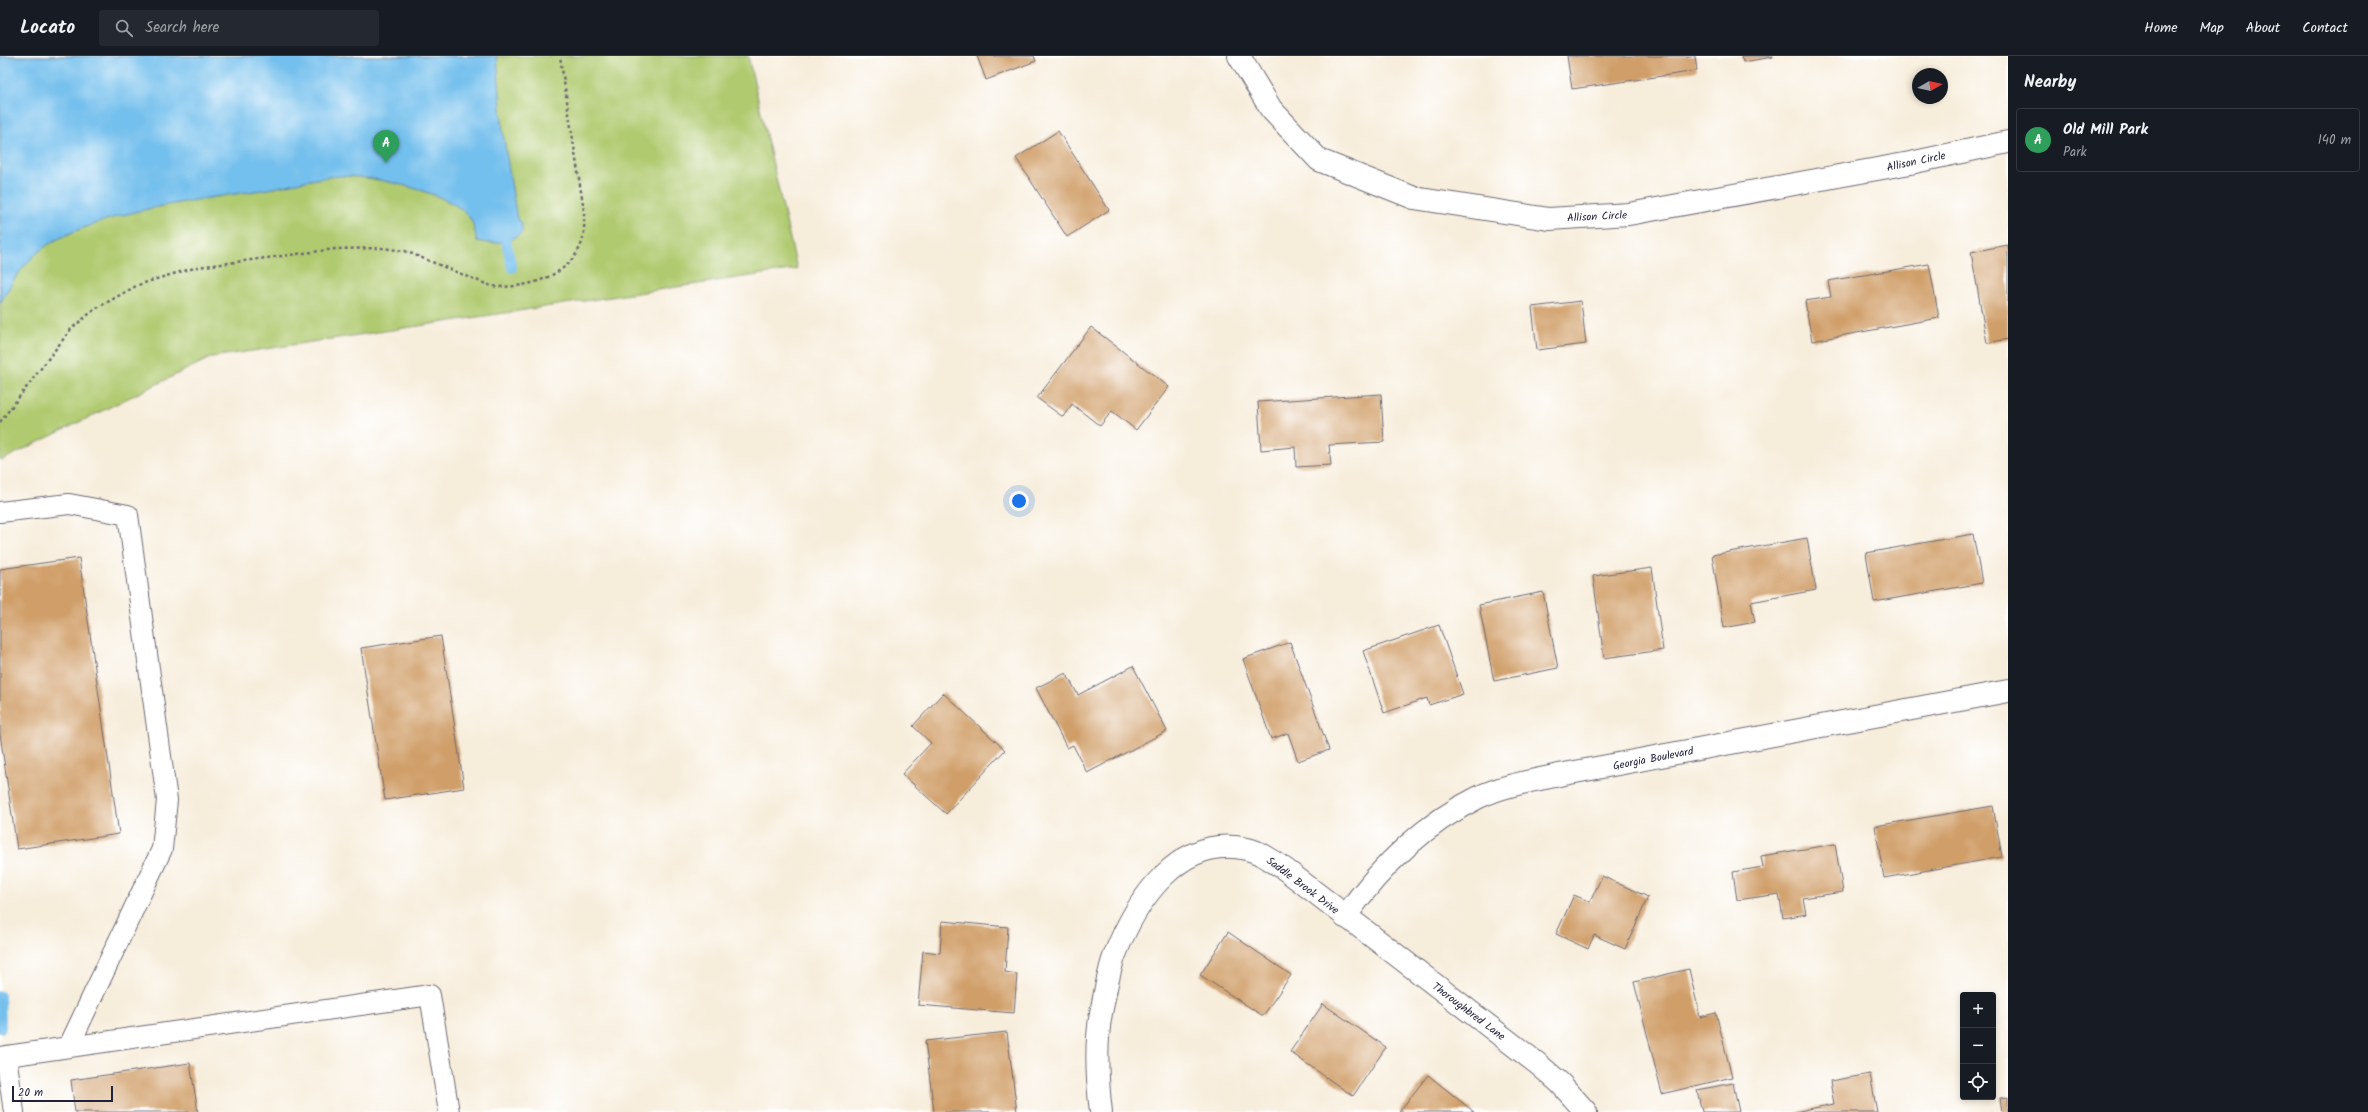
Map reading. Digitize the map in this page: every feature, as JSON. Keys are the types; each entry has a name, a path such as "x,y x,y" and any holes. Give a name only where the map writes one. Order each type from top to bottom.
{"street":[{"name":"Allison Circle","path":"1239,56 1272,109 1319,160 1414,198 1549,219 1629,214 1910,163 2008,142"},
{"name":"Georgia Boulevard","path":"1345,917 1369,884 1396,854 1422,833 1474,800 1500,789 1559,775 2008,691"},
{"name":"Saddle Brook Drive","path":"1101,1112 1097,1072 1098,1042 1101,1014 1114,957 1142,903 1168,870 1186,856 1205,849 1226,846 1247,849 1267,857 1286,870 1345,917"},
{"name":"Thoroughbred Lane","path":"1345,917 1538,1064 1560,1083 1586,1112"}],"lane":[{"path":"0,512 70,504 128,515 167,800 162,849 69,1046"},
{"path":"14,1112 3,1056 430,995 449,1112"}],"path":[{"path":"0,422 71,329 95,309 138,285 198,267 357,247 405,251 491,286 503,288 524,284 554,274 565,267 582,243 584,212 560,56"}],"green space":[{"path":"0,56 748,56 797,269 212,357 0,461"}],"water":[{"path":"0,56 497,56 503,133 517,219 522,223 522,232 518,236 507,241 489,243 477,241 471,220 463,210 432,194 373,179 343,176 325,177 268,189 131,213 104,220 78,230 54,241 29,260 10,286 0,304"}],"building":[{"path":"977,56 1034,56 1036,61 986,80"},
{"path":"1567,56 1695,56 1697,71 1572,89"},
{"path":"1741,56 1773,56 1773,57 1743,62"},
{"path":"1058,131 1109,210 1067,237 1016,158"},
{"path":"2008,245 2008,339 1987,343 1971,252"},
{"path":"1929,264 1939,318 1812,341 1805,301 1831,297 1828,281"},
{"path":"1581,301 1586,344 1537,350 1532,307"},
{"path":"1091,327 1169,387 1136,430 1112,411 1100,426 1072,404 1063,417 1037,398"},
{"path":"1381,394 1384,442 1329,445 1331,465 1296,467 1295,447 1261,450 1258,402"},
{"path":"1973,534 1982,583 1874,602 1866,553"},
{"path":"1807,538 1816,590 1751,602 1755,622 1724,628 1712,555"},
{"path":"79,558 119,834 17,849 0,734 0,569"},
{"path":"1652,568 1663,650 1604,658 1593,576"},
{"path":"1543,592 1558,668 1494,681 1479,605"},
{"path":"1439,625 1463,694 1429,705 1427,698 1384,713 1363,651"},
{"path":"441,636 464,788 385,800 361,648"},
{"path":"1290,642 1329,750 1298,761 1288,733 1271,739 1243,659"},
{"path":"1133,666 1167,731 1087,773 1073,745 1067,748 1036,688 1066,673 1078,695"},
{"path":"943,693 1005,750 946,814 902,774 931,743 913,726"},
{"path":"1993,806 2002,857 1884,878 1875,826"},
{"path":"1835,844 1843,892 1803,898 1806,914 1783,918 1779,894 1737,900 1733,872 1763,867 1761,856"},
{"path":"1602,876 1648,897 1625,949 1594,935 1588,949 1556,934 1574,895 1590,902"},
{"path":"942,921 1008,927 1005,972 1017,974 1014,1013 918,1005 923,951 940,953"},
{"path":"1228,932 1291,975 1263,1016 1200,975"},
{"path":"1689,969 1700,1017 1716,1013 1732,1077 1662,1094 1634,982"},
{"path":"1323,1004 1386,1047 1353,1096 1290,1052"},
{"path":"1007,1032 1017,1112 934,1112 925,1041"},
{"path":"190,1063 198,1112 75,1112 71,1080"},
{"path":"1870,1074 1877,1112 1794,1112 1834,1104 1830,1081"},
{"path":"1428,1075 1474,1112 1399,1112"},
{"path":"1733,1083 1739,1112 1702,1112 1697,1090"},
{"path":"2008,1097 2008,1112 2002,1112 2000,1098"}],"waterway":[{"path":"506,241 512,268"},
{"path":"0,996 1,1028"}],"place":[{"name":"Old Mill Park","path":"386,163"}]}
